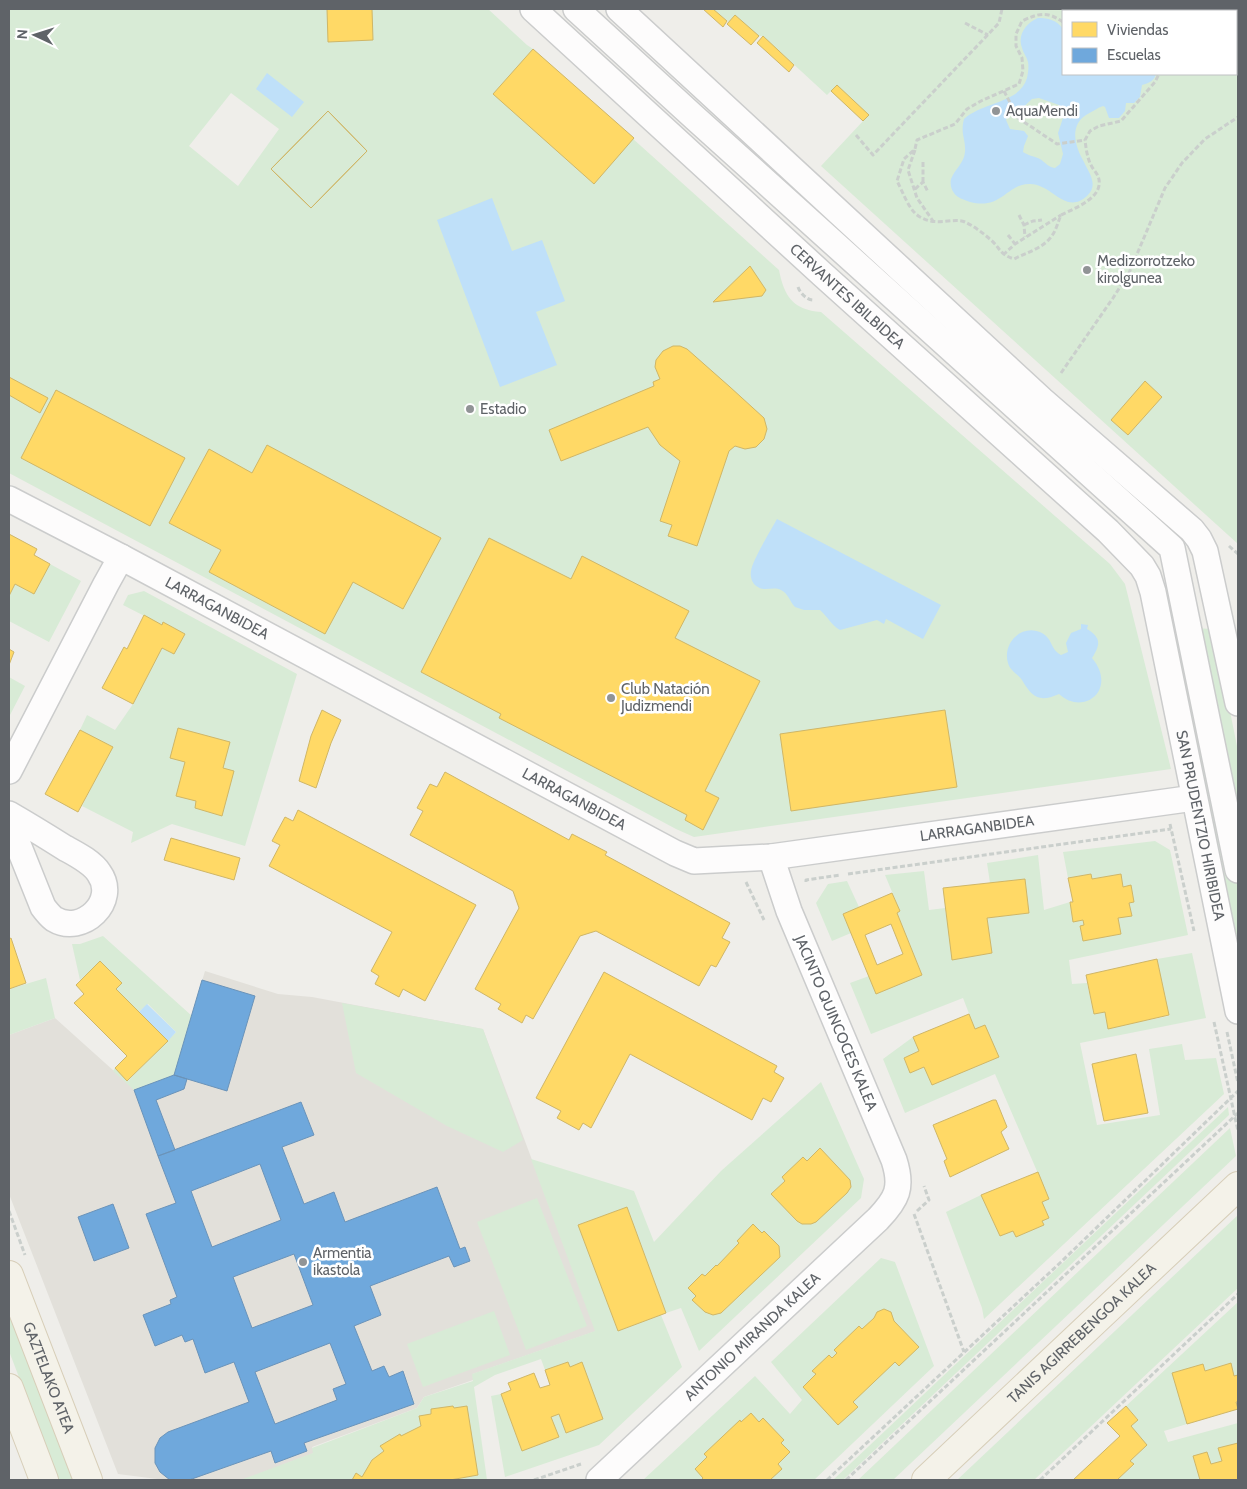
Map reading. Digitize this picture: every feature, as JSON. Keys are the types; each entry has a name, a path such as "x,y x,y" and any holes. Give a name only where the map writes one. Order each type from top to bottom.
{"main road":[{"name":"TANIS AGIRREBENGOA KALEA","path":"926,1480 1238,1186"},
{"name":"GAZTELAKO ATEA","path":"9,1275 88,1480"},
{"path":"9,1388 44,1480"}],"street":[{"name":"CERVANTES IBILBIDEA","path":"533,9 822,274 1108,531 1142,566 1148,576 1153,592"},
{"name":"CERVANTES IBILBIDEA","path":"576,9 1172,548"},
{"path":"619,9 1042,400 1192,530 1205,551 1238,703"},
{"name":"LARRAGANBIDEA","path":"9,499 675,853 694,861 771,857 1194,798"},
{"name":"SAN PRUDENTZIO HIRIBIDEA","path":"1172,548 1238,870"},
{"path":"9,771 121,557"},
{"path":"1162,642 1178,627 1186,613 1214,589"},
{"path":"1153,592 1224,636"},
{"name":"SAN PRUDENTZIO HIRIBIDEA","path":"1153,592 1238,1011"},
{"path":"9,814 84,859 99,871 103,880 104,891 102,903 96,914 74,923 64,923 53,918 43,908 9,822"},
{"name":"JACINTO QUINCOCES KALEA","path":"771,857 789,911 894,1160 899,1175 898,1189"},
{"name":"ANTONIO MIRANDA KALEA","path":"593,1471 878,1219 892,1205 898,1189"}],"path":[{"path":"856,135 873,155 999,23 1002,9"},
{"path":"934,222 917,198 908,170 916,149 917,140 956,124 967,109 1019,84 1022,58 1016,46 1016,34 1022,21 1038,14 1054,15 1062,21"},
{"path":"965,23 988,35"},
{"path":"1003,255 1015,244 1061,215 1087,202 1095,194 1099,178 1090,164 1085,140 1090,132 1099,126 1121,121 1155,82 1158,75"},
{"path":"1004,91 1018,118 1057,144 1085,140"},
{"path":"1061,373 1129,273 1165,188 1182,163 1205,139 1238,117"},
{"path":"916,149 904,159 897,181 918,217 934,222 944,223 956,220 964,222 992,241 1003,255 1014,259 1046,242 1052,236 1061,215"},
{"path":"923,162 923,182 928,192"},
{"path":"915,189 923,182"},
{"path":"1019,215 1024,225 1025,238"},
{"path":"1033,221 1035,215"},
{"path":"1024,225 1042,220"},
{"path":"1008,234 1015,244"},
{"path":"807,888 806,880 842,874 1171,829"},
{"path":"764,920 768,929"},
{"path":"827,1480 1061,1262 1238,1091"},
{"path":"846,1480 1238,1113"},
{"path":"908,1218 929,1200 922,1182"},
{"path":"914,1213 964,1352"},
{"path":"1040,1480 1238,1294"},
{"path":"534,1480 593,1471"}],"shaded area":[{"name":"Armentia ikastola","path":"205,971 278,994 312,997 483,1029 596,1331 473,1374 473,1380 424,1397 417,1408 312,1447 314,1453 243,1480 165,1480 118,1474 9,1194 9,1035 55,1018 134,1089 174,1075"}],"green space":[{"name":"Estadio","path":"9,9 488,9 779,270 784,287 791,300 803,308 821,312 1110,564 1125,584 1171,769 694,837 9,473","holes":["231,93 279,129 238,186 189,146"]},
{"name":"Medizorrotzeko kirolgunea","path":"713,9 1238,9 1238,544 821,166 863,121 831,91 827,95 763,36 759,36 735,15 729,22"},
{"path":"50,564 81,581 49,642 9,621 9,596 15,584 34,594"},
{"path":"144,591 297,674 245,846 172,824 131,843 133,832 82,806 112,747 80,730 87,715 115,730 133,704 162,648 174,654 185,634 163,622 162,625 123,605 128,595"},
{"path":"1195,628 1211,629 1216,642 1238,751 1238,954 1168,646 1177,634"},
{"path":"9,677 25,686 9,717"},
{"path":"1155,841 1170,850 1188,935 1069,960 1072,984 1087,983 1094,1014 1105,1012 1108,1028 1169,1016 1157,959 1192,953 1206,1018 1080,1043 1097,1125 1160,1115 1149,1049 1182,1044 1185,1060 1216,1058 1224,1094 984,1319 982,1308 946,1212 981,1195 1000,1236 1013,1231 1016,1237 1044,1225 1042,1221 1049,1218 1042,1202 1049,1199 995,1074 905,1113 883,1059 913,1037 919,1051 904,1059 910,1073 924,1067 932,1085 998,1057 985,1025 975,1029 963,998 871,1034 850,983 869,976 876,994 922,974 897,913 900,911 885,875 924,871 929,910 945,908 953,960 992,953 987,918 1029,913 1025,879 990,883 987,863 1038,855 1044,910 1070,902 1073,922 1083,920 1084,925 1080,926 1083,941 1121,934 1118,918 1132,915 1129,903 1134,902 1131,886 1123,887 1121,874 1092,879 1091,874 1068,878 1063,852"},
{"path":"847,881 859,907 843,914 851,933 832,941 816,903 828,884"},
{"path":"103,936 192,1016 174,1075 134,1090 113,1071 115,1068 128,1081 176,1032 148,1004 139,1012 116,989 121,983 100,962 80,980 72,944 80,944"},
{"path":"46,978 55,1018 9,1035 9,989"},
{"path":"342,1003 483,1029 523,1140 503,1152 447,1126 356,1073"},
{"path":"821,1082 864,1179 861,1198 699,1351 681,1308 666,1313 627,1207 578,1225 618,1331 661,1315 682,1367 599,1445 505,1477 491,1396 501,1394 522,1451 559,1437 551,1417 559,1414 566,1433 603,1419 582,1363 570,1367 568,1362 545,1370 541,1359 495,1375 474,1387 487,1480 230,1480 243,1479 313,1453 312,1448 417,1408 424,1397 473,1381 472,1374 595,1331 531,1159 634,1191 654,1242 721,1171"},
{"path":"1228,1107 1229,1115 843,1480 833,1480"},
{"path":"1230,1128 1236,1156 893,1480 858,1480"},
{"path":"537,1198 587,1326 526,1350 477,1222"},
{"path":"1238,1215 1238,1288 1034,1480 957,1480"},
{"path":"881,1258 895,1262 934,1366 814,1480 643,1480 755,1376 790,1414 802,1400 771,1362"},
{"path":"1238,1302 1238,1375 1234,1376 1230,1363 1205,1371 1203,1364 1173,1373 1187,1424 1164,1431 1168,1442 1238,1423 1238,1443 1218,1448 1222,1461 1211,1464 1207,1452 1193,1456 1200,1480 1117,1480 1134,1465 1130,1461 1147,1445 1131,1426 1138,1419 1126,1406"},
{"path":"494,1311 510,1355 423,1387 407,1344"},
{"path":"9,1312 75,1480 58,1480 9,1351"}],"water":[{"name":"AquaMendi","path":"1038,18 1049,19 1058,23 1062,28 1062,75 1156,75 1151,81 1142,85 1140,97 1134,103 1126,103 1125,111 1119,118 1109,118 1103,106 1086,115 1077,125 1076,143 1093,183 1091,192 1087,196 1079,201 1065,201 1045,188 1029,184 1014,188 989,203 981,204 961,199 952,190 951,179 964,156 964,119 972,113 1009,98 1023,86 1027,78 1028,66 1021,39 1026,26","holes":["1039,98 1059,105 1064,115 1058,133 1063,154 1060,164 1055,168 1023,152 1028,136 1024,131 1010,129 1006,120 1008,115 1018,112 1032,99"]},
{"path":"267,73 304,102 292,117 256,89"},
{"path":"492,198 512,251 542,240 565,301 536,312 557,365 500,387 437,220"},
{"path":"777,519 941,605 923,639 886,619 884,624 877,620 840,630 820,610 804,610 795,607 781,590 763,589 756,586 751,578 752,566"},
{"path":"1081,624 1088,625 1087,629 1092,632 1098,642 1097,649 1092,658 1099,669 1100,689 1095,696 1087,701 1069,700 1059,694 1046,698 1037,697 1029,691 1009,666 1007,656 1011,642 1021,633 1035,631 1046,635 1057,653 1061,655 1068,652 1066,643 1071,633 1081,629"},
{"path":"147,1004 176,1032 168,1041 139,1012"}],"building: Viviendas":[{"path":"327,9 372,9 373,40 328,42"},
{"path":"703,9 713,9 727,21 723,27"},
{"path":"735,15 759,36 751,45 727,24"},
{"path":"763,36 794,65 789,72 757,43"},
{"path":"533,49 634,138 594,184 493,94"},
{"path":"837,85 869,115 863,121 831,91"},
{"path":"328,111 367,151 311,208 271,169"},
{"path":"328,111 367,151 311,208 271,169"},
{"path":"750,266 766,290 762,296 713,302"},
{"path":"673,346 687,349 764,418 767,429 764,439 756,447 745,449 735,446 729,451 697,546 668,536 672,525 660,521 680,461 660,445 648,427 561,461 549,430 654,386 653,382 660,379 655,367 656,360 663,351"},
{"path":"9,377 48,398 40,413 9,395"},
{"path":"1145,381 1162,397 1128,435 1111,420"},
{"path":"56,390 185,458 150,526 21,458"},
{"path":"267,445 441,538 403,609 353,582 325,634 209,572 221,550 169,523 209,449 252,473"},
{"path":"9,534 37,549 34,555 50,564 34,594 15,584 9,596"},
{"name":"Club Natación Judizmendi","path":"489,538 571,579 582,556 689,611 675,638 760,681 705,791 719,798 703,830 685,820 687,815 499,718 501,714 421,672"},
{"path":"144,615 162,625 163,622 185,634 174,654 162,648 133,704 102,688 124,647 127,649"},
{"path":"9,649 14,652 9,665"},
{"path":"322,710 341,720 316,788 299,781 311,736"},
{"path":"945,710 957,787 791,811 780,734"},
{"path":"178,728 230,742 223,768 234,771 222,816 195,808 196,801 176,796 185,762 170,758"},
{"path":"80,730 113,747 78,812 45,794"},
{"path":"445,772 569,840 572,834 607,852 605,855 730,923 722,938 730,942 716,967 711,965 699,986 596,931 580,936 533,1019 526,1015 522,1023 498,1009 501,1004 475,989 519,908 513,891 410,835 423,811 417,808 430,784 437,787"},
{"path":"298,810 476,905 425,1001 403,989 399,997 375,984 379,976 371,971 392,932 269,866 280,845 272,841 285,817 293,821"},
{"path":"171,838 240,858 234,880 164,860"},
{"path":"1091,874 1092,879 1121,874 1123,887 1131,885 1134,902 1129,903 1132,916 1118,918 1121,934 1083,941 1080,926 1084,925 1083,920 1073,922 1070,902 1073,902 1068,878"},
{"path":"1025,879 1029,913 987,918 992,953 952,960 943,888"},
{"path":"892,893 900,911 897,913 922,975 876,994 843,914","holes":["891,924 903,954 877,965 865,935"]},
{"path":"11,938 26,983 9,989 9,939"},
{"path":"1157,959 1169,1015 1108,1029 1105,1012 1094,1014 1086,975"},
{"path":"100,961 122,983 116,989 168,1041 127,1081 115,1068 127,1056 74,1003 84,994 76,985"},
{"path":"604,972 777,1066 774,1072 784,1078 771,1102 763,1098 752,1120 630,1054 591,1128 583,1123 579,1130 557,1118 561,1111 536,1098"},
{"path":"969,1014 975,1029 985,1025 999,1057 932,1085 924,1067 910,1073 904,1058 919,1051 913,1037"},
{"path":"1136,1054 1148,1113 1104,1121 1092,1064"},
{"path":"996,1100 1007,1127 1001,1132 1009,1149 950,1177 944,1161 947,1159 933,1125"},
{"path":"820,1148 850,1180 851,1187 816,1222 802,1224 771,1194 785,1181 782,1177 803,1157 807,1161"},
{"path":"1038,1172 1049,1199 1042,1202 1049,1218 1042,1221 1044,1225 1016,1237 1013,1231 1000,1236 981,1195"},
{"path":"627,1207 666,1313 618,1331 578,1225"},
{"path":"753,1224 762,1233 764,1231 779,1246 780,1257 721,1313 713,1315 705,1312 692,1300 696,1296 688,1288 702,1274 705,1276 717,1266 739,1243 737,1241"},
{"path":"884,1309 891,1312 894,1321 919,1347 899,1366 895,1362 853,1402 858,1407 838,1425 803,1387 816,1374 812,1371 829,1355 832,1358 837,1353 834,1350 859,1326 862,1329 874,1318 877,1312"},
{"path":"568,1362 570,1367 582,1362 603,1419 566,1433 559,1414 551,1417 559,1437 522,1451 501,1394 511,1390 508,1383 534,1373 540,1388 550,1385 545,1370"},
{"path":"1231,1363 1234,1376 1238,1375 1238,1402 1236,1402 1238,1409 1187,1424 1172,1373 1203,1364 1205,1371"},
{"path":"453,1406 454,1408 467,1406 478,1475 450,1480 352,1480 356,1473 362,1477 372,1460 384,1451 380,1446 400,1434 401,1436 421,1426 419,1416 431,1414 431,1409"},
{"path":"1126,1406 1138,1420 1131,1426 1147,1445 1130,1461 1134,1464 1117,1480 1073,1480 1120,1436 1107,1423"},
{"path":"751,1413 759,1422 763,1418 784,1440 781,1443 790,1452 778,1464 782,1469 770,1480 701,1480 703,1478 695,1469 707,1457 704,1454 740,1420 741,1422"},
{"path":"1238,1443 1238,1480 1200,1480 1193,1456 1207,1452 1211,1464 1222,1461 1218,1448"}],"building: Escuelas":[{"path":"202,980 255,996 227,1091 174,1075"},
{"path":"174,1075 187,1079 184,1089 156,1100 175,1150 158,1156 134,1090"},
{"path":"301,1102 314,1135 282,1147 304,1204 334,1192 345,1222 437,1187 460,1249 465,1247 470,1261 454,1267 449,1256 370,1286 381,1315 354,1326 372,1371 384,1366 389,1377 403,1371 414,1404 304,1443 307,1451 275,1463 271,1451 189,1480 170,1480 160,1472 155,1463 155,1448 160,1438 168,1432 249,1402 234,1362 205,1373 193,1339 185,1342 182,1335 155,1346 143,1315 171,1304 170,1300 177,1297 146,1214 176,1203 158,1156","holes":["260,1164 281,1220 212,1247 191,1191","294,1254 313,1305 252,1328 233,1277","330,1343 346,1384 333,1389 337,1400 275,1424 255,1372"]},
{"path":"113,1204 129,1248 94,1261 78,1217"}],"place":[{"name":"AquaMendi","path":"996,111"},
{"name":"Medizorrotzeko kirolgunea","path":"1087,270"},
{"name":"Estadio","path":"470,409"},
{"name":"Club Natación Judizmendi","path":"611,698"},
{"name":"Armentia ikastola","path":"303,1262"}]}
